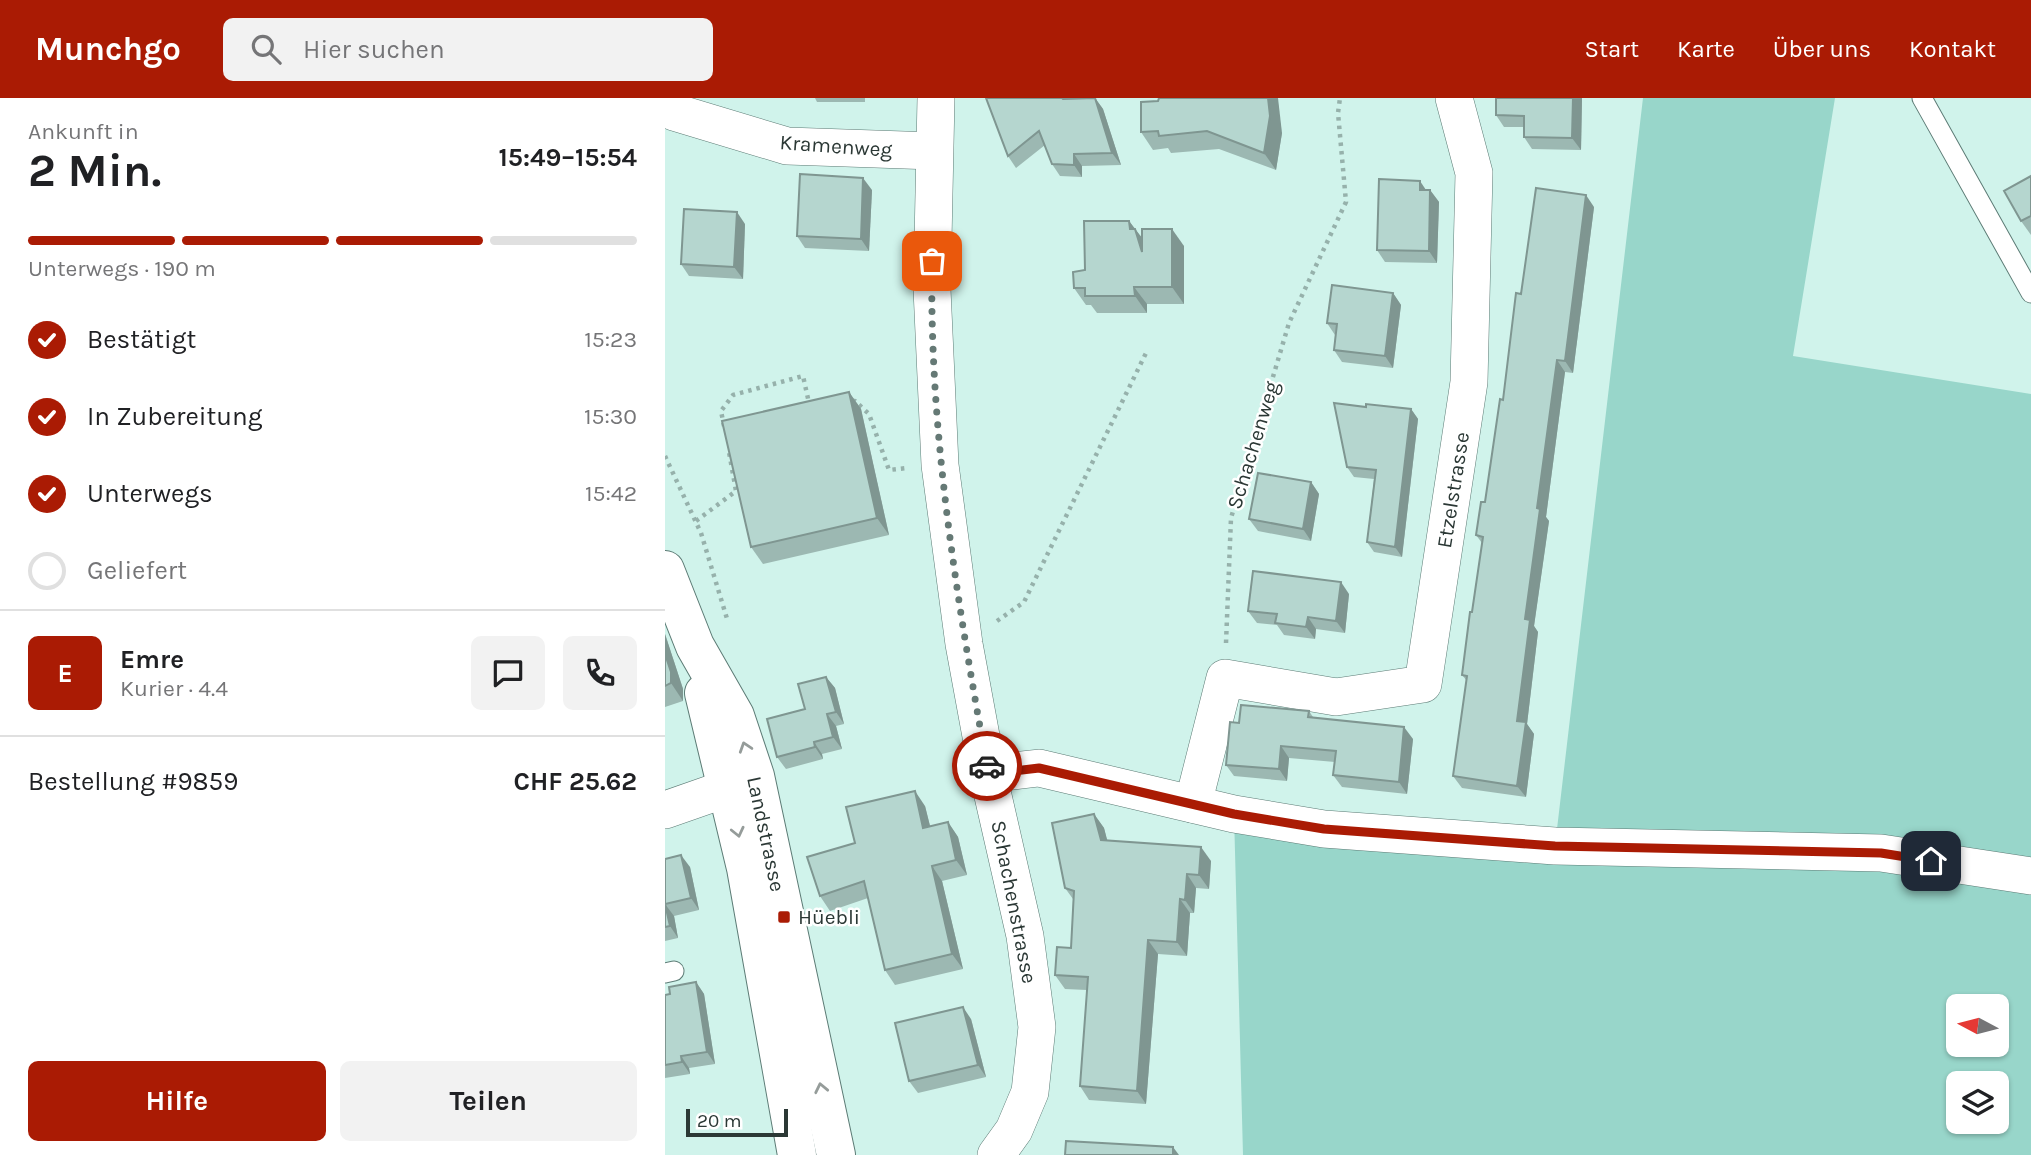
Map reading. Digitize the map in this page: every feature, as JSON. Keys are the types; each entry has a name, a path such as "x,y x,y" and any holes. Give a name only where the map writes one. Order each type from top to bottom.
{"main road":[{"name":"Landstrasse","path":"665,570 695,646 735,716 755,776 836,1155"},
{"name":"Landstrasse","path":"695,646 762,950 797,1155"}],"street":[{"name":"Kramenweg","path":"665,98 674,112 787,146 934,151"},
{"name":"Schachenstrasse","path":"936,98 932,289 940,465 964,644 988,774 1025,936 1037,1027 1030,1092 1014,1130 996,1155"},
{"name":"Etzelstrasse","path":"1225,678 1336,697 1423,684 1469,382 1474,173 1454,98"},
{"path":"1193,804 1225,678"},
{"path":"988,774 1039,768 1234,814 1324,829 1555,846 1881,853 2031,876"},
{"path":"665,810 727,788"}],"lane":[{"path":"1921,98 2031,293"}],"path":[{"name":"Schachenweg","path":"1225,678 1231,518 1289,323 1346,202 1338,113 1341,98"},
{"path":"964,644 1024,602 1147,351"},
{"path":"726,438 721,411 733,395 803,376 809,403 821,403"},
{"path":"844,401 855,401 869,414 889,470 940,465"},
{"path":"696,521 737,491 729,451"}],"green space":[{"path":"1643,98 1835,98 1793,356 2031,394 2031,1155 1243,1155 1234,814 1555,846"}],"building":[{"path":"986,98 1095,98 1112,153 1074,154 1074,165 1052,164 1039,131 1008,156"},
{"path":"1159,98 1268,98 1270,116 1264,153 1207,131 1159,136 1158,131 1141,132 1141,102 1158,101"},
{"path":"1496,98 1573,98 1572,138 1524,137 1524,116 1496,115"},
{"path":"800,174 863,178 861,239 797,236"},
{"path":"2031,176 2031,216 2021,221 2004,191"},
{"path":"1379,179 1420,181 1420,190 1430,190 1429,251 1377,250"},
{"path":"1536,188 1586,195 1565,361 1557,360 1537,508 1540,509 1525,619 1530,620 1517,721 1526,722 1517,786 1453,776 1467,676 1462,675 1483,537 1476,535 1481,502 1485,502 1500,399 1503,400 1516,293 1521,294"},
{"path":"684,209 737,212 734,267 681,264"},
{"path":"1084,221 1129,221 1130,229 1135,229 1142,252 1142,229 1172,229 1172,287 1134,287 1135,296 1085,296 1085,288 1074,288 1073,272 1085,270"},
{"path":"1332,285 1393,293 1385,356 1334,350 1337,324 1327,323"},
{"path":"849,392 877,518 751,547 722,421"},
{"path":"1334,403 1411,409 1395,547 1367,542 1376,470 1347,467"},
{"path":"1258,473 1311,482 1303,529 1249,519"},
{"path":"1253,571 1341,582 1336,621 1308,617 1306,627 1275,623 1277,614 1248,611"},
{"path":"665,654 671,672 671,683 665,686"},
{"path":"826,677 836,712 827,714 833,737 814,742 815,747 777,757 767,719 805,709 798,684"},
{"path":"1241,705 1309,711 1308,717 1404,727 1399,782 1333,775 1336,751 1281,746 1279,769 1226,765 1230,722 1239,723"},
{"path":"915,791 923,828 948,822 956,860 932,866 952,954 885,970 864,881 820,896 807,857 855,843 846,807"},
{"path":"1094,814 1101,840 1201,847 1199,875 1187,874 1185,900 1180,899 1177,942 1148,940 1137,1091 1080,1086 1088,977 1055,975 1057,947 1071,948 1074,891 1065,888 1052,823"},
{"path":"681,855 691,898 665,904 665,859"},
{"path":"665,904 670,926 665,927"},
{"path":"696,982 707,1052 681,1056 682,1062 665,1065 665,995 670,994 669,987"},
{"path":"963,1007 978,1065 909,1081 895,1023"},
{"path":"1066,1141 1173,1147 1173,1155 1065,1155"}],"way so far":[{"path":"932,261 940,465 957,602 987,766"}],"place":[{"name":"Hüebli","path":"784,917"}],"route":[{"path":"987,766 988,774 1039,768 1234,814 1324,829 1555,846 1881,853 1931,861"}]}
